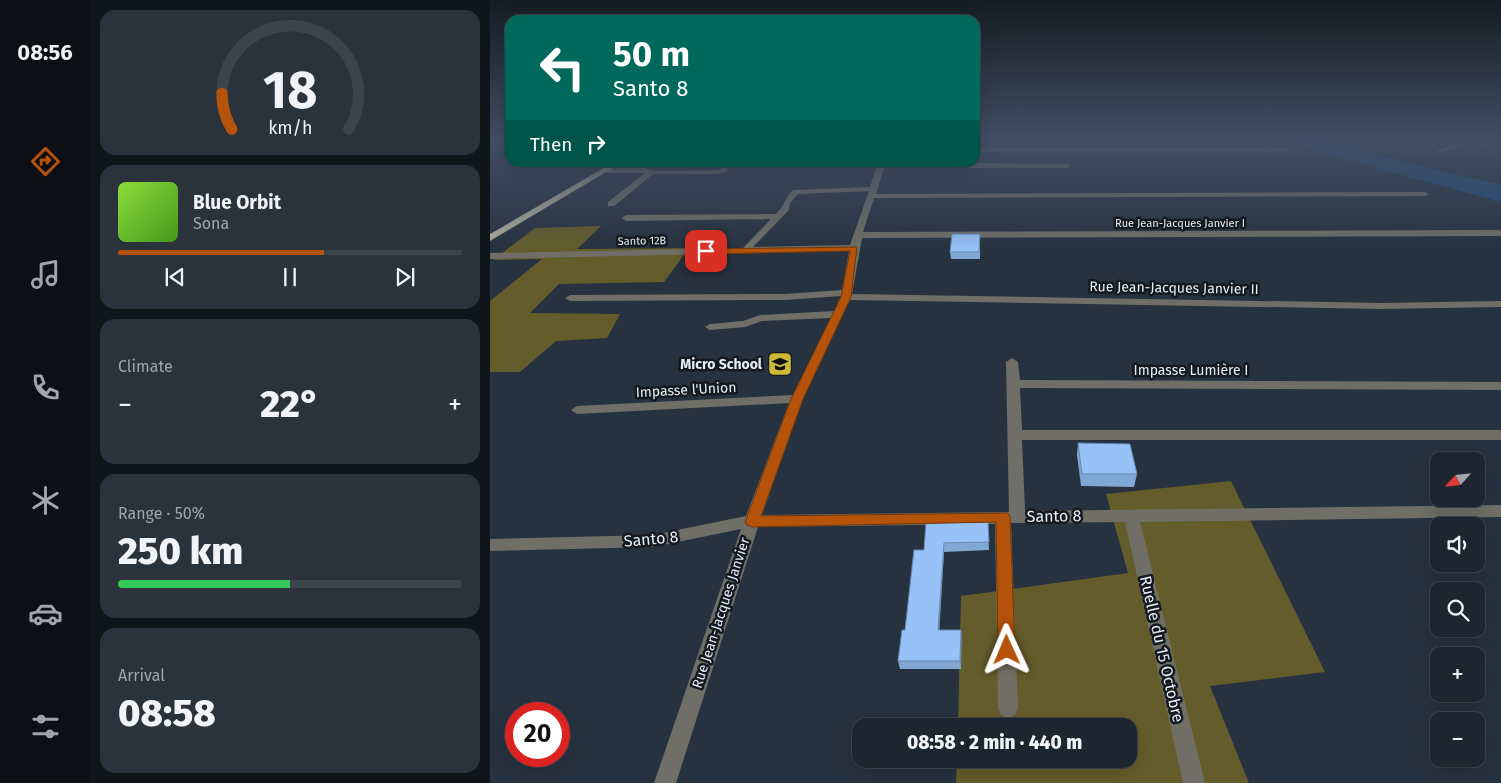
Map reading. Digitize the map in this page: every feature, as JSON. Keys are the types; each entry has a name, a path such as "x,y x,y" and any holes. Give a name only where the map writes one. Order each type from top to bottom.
{"main road":[{"path":"490,238 594,178"}],"street":[{"path":"611,204 644,178"},
{"name":"Rue Jean-Jacques Janvier","path":"665,783 752,522 797,399 846,295 857,242 877,178"},
{"path":"746,250 796,192 1425,194"},
{"path":"626,218 777,216"},
{"name":"Rue Jean-Jacques Janvier I","path":"857,242 1501,233"},
{"name":"Santo 12B","path":"490,256 746,250 857,242"},
{"name":"Rue Jean-Jacques Janvier II","path":"570,298 846,295 1381,306 1501,304"},
{"path":"710,327 745,324 760,318 838,314"},
{"path":"1008,708 1010,517 1015,436 1012,362"},
{"name":"Impasse Lumière I","path":"1014,384 1501,386"},
{"name":"Impasse l'Union","path":"576,410 797,399"},
{"path":"1015,436 1501,435"},
{"name":"Santo 8","path":"490,545 653,541 752,522 1501,511"},
{"name":"Ruelle du 15 Octobre","path":"1130,515 1194,783"}],"shaded area":[{"path":"601,226 577,249 689,248 664,282 559,284 530,313 620,314 607,338 556,341 520,372 490,372 490,301 542,259 493,260 535,228"},
{"path":"1231,481 1325,672 1210,686 1249,783 956,783 957,768 1137,768 1137,718 958,718 961,596 1128,573 1106,494"}],"water":[{"path":"1412,178 1470,178 1501,185 1501,202"}],"building":[{"path":"952,234 980,234 979,252 950,252"},
{"path":"1078,443 1130,444 1137,474 1082,474"},
{"path":"988,522 989,542 944,543 938,630 961,630 960,661 898,661 902,630 905,630 914,550 924,550 926,523"}],"place":[{"name":"Micro School","path":"780,364"}],"route":[{"path":"706,251 854,248 854,263 846,297 797,399 752,522 1003,517 1007,650"}]}
